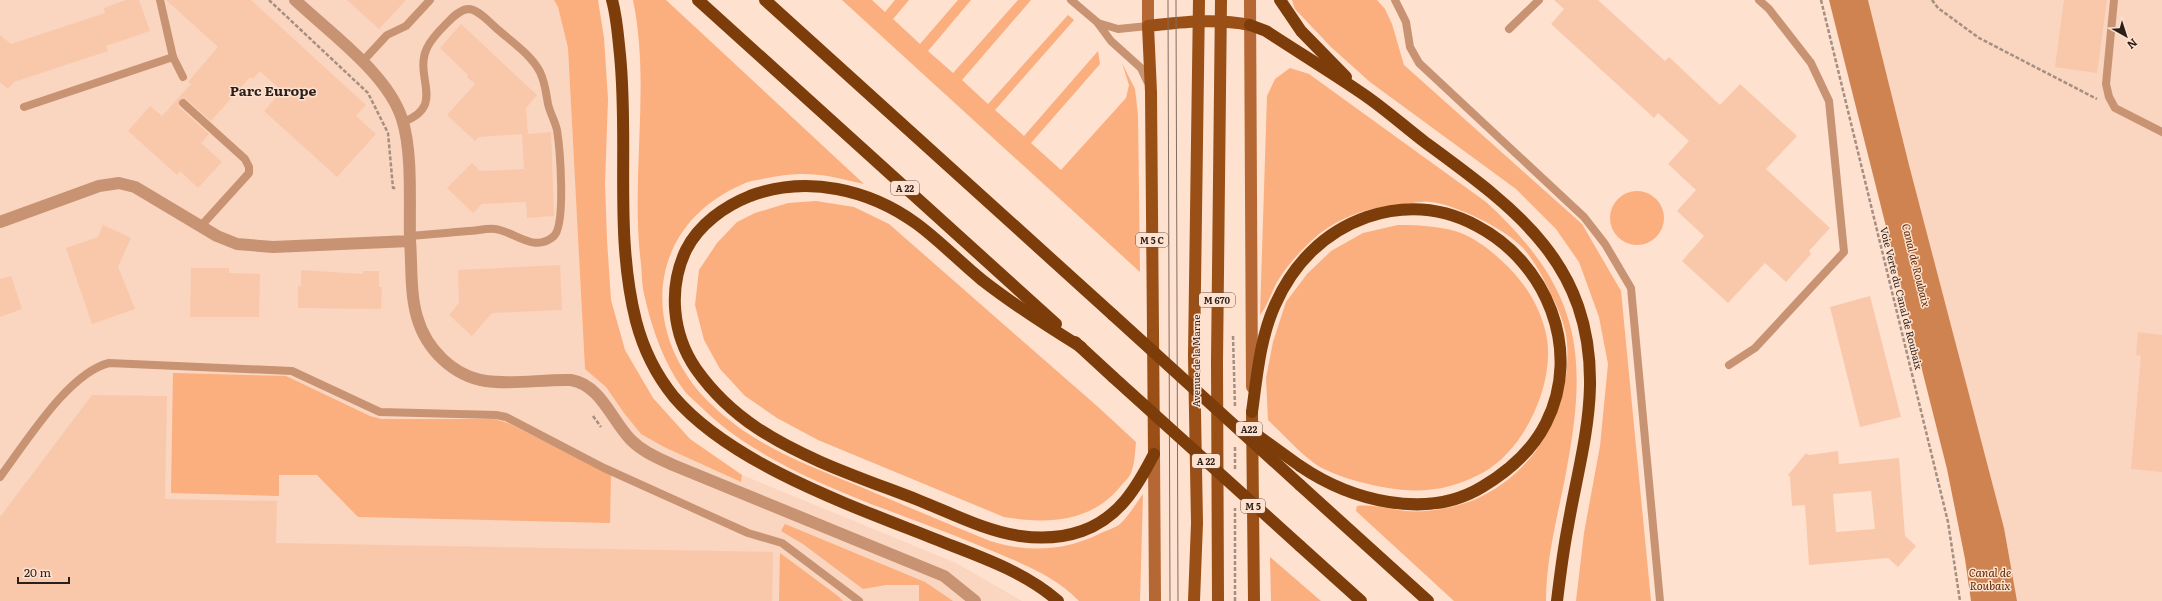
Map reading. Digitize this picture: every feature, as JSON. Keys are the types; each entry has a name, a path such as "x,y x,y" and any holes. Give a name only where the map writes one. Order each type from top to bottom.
{"highway":[{"path":"612,0 622,74 624,132 622,205 630,291 642,339 666,387 699,421 739,450 765,466 826,494 996,564 1027,579 1058,601"},
{"name":"A 22","path":"698,0 1361,601"},
{"path":"765,0 1428,601"},
{"path":"1280,0 1301,31 1364,95"},
{"path":"1250,25 1266,31 1364,95 1507,205 1545,245 1563,271 1575,298 1588,350 1589,393 1584,442 1568,525 1557,601"},
{"path":"1081,347 994,289 917,223 873,200 830,186 808,185 785,187 762,192 725,209 711,218 688,245 677,274 675,304 680,334 685,348 704,380 732,410 759,430 801,452 963,518 1020,536 1044,538 1081,531 1104,520 1123,503 1142,476 1154,454"},
{"name":"A22","path":"1198,393 1300,466 1326,482 1362,496 1408,504 1454,499 1478,490 1500,477 1520,460 1546,422 1556,396 1561,368 1556,321 1550,303 1527,264 1512,249 1490,232 1470,222 1437,211 1395,210 1354,222 1336,231 1317,245 1301,262 1286,283 1274,306 1267,328 1259,363 1252,412"}],"main road":[{"name":"Avenue de la Marne","path":"1194,601 1197,523 1194,356 1199,0"},
{"name":"M 670","path":"1218,601 1216,362 1221,0"},
{"path":"1148,26 1198,21 1220,21 1250,25"},
{"name":"M 5 C","path":"1148,26 1151,92 1154,454"},
{"name":"M 5","path":"1252,412 1254,601"}],"street":[{"path":"295,0 362,62 392,96 403,122 407,143 413,296 417,317 426,338 450,366 461,374 487,381 571,380 581,382 595,394 626,436 646,452 673,465 944,576 976,601"},
{"name":"M 5 C","path":"1148,0 1148,26"},
{"name":"M 5","path":"1250,0 1252,412"},
{"path":"0,222 99,186 119,183 135,187 226,240 248,246 410,238"},
{"name":"M 5 C","path":"1154,454 1155,601"}],"lane":[{"path":"160,0 173,57 183,77"},
{"path":"362,62 387,35 406,26 430,0"},
{"path":"1071,0 1097,22 1111,41 1141,68 1151,92"},
{"path":"1395,0 1406,22 1410,47 1419,63 1584,217 1605,244 1632,288 1660,601"},
{"path":"1509,29 1539,0"},
{"path":"1729,365 1755,348 1844,252 1829,101 1812,63 1769,9 1759,0"},
{"path":"2114,0 2106,84 2109,97 2115,108 2162,132"},
{"path":"403,122 414,118 422,111 427,102 428,91 424,74 427,48 437,34 460,12 469,9 477,12 532,61 540,71 556,128 562,210 558,230 553,237 544,242 533,243 495,229 410,238"},
{"path":"1097,22 1118,29 1148,26"},
{"path":"24,107 173,57"},
{"path":"183,104 245,159 249,173 201,226"},
{"path":"0,477 70,387 101,365 109,364 292,371 380,412 496,415 506,417 611,471 748,533 782,543 859,601"}],"path":[{"path":"269,0 368,94 388,133 393,188 409,187"},
{"name":"Voie Verte du Canal de Roubaix","path":"1821,0 1948,522 1960,601"},
{"path":"1932,0 1938,8 1979,38 2115,108"},
{"path":"1233,334 1235,410"},
{"path":"1235,442 1235,473"},
{"path":"1235,505 1235,601"}],"shaded area":[{"path":"0,0 554,0 558,7 568,48 585,369 606,387 641,434 664,447 741,482 742,475 956,563 1022,601 0,601"},
{"path":"554,0 598,0 604,38 608,99 605,184 611,300 625,350 653,398 690,439 742,475 741,482 664,447 641,434 606,387 585,369 568,48 558,7"},
{"path":"633,0 666,0 864,184 827,176 805,174 794,174 752,181 743,184 710,203 686,227 670,255 663,286 664,317 673,349 690,379 714,407 730,421 781,453 973,534 1004,545 1033,548 1061,547 1088,539 1120,524 1143,494 1140,601 1079,601 1057,583 1032,568 943,531 832,488 796,471 761,452 729,431 689,396 676,379 664,357 655,334 644,294 638,231 641,99 640,66 638,33"},
{"path":"842,0 872,0 885,12 895,0 909,0 893,19 920,44 958,0 971,0 928,51 953,73 1018,0 1031,0 962,80 988,104 1068,15 1074,20 995,110 1024,136 1098,51 1100,64 1031,143 1061,170 1126,98 1129,85 1122,63 1135,89 1138,115 1140,272"},
{"path":"1292,0 1377,0 1385,9 1392,24 1404,65 1582,224 1621,291 1651,601 1576,601 1584,533 1600,446 1608,364 1599,317 1579,262 1556,229 1516,189 1370,82 1331,47 1295,9"},
{"path":"1868,0 2162,0 2162,601 2017,601 2004,528 1909,165"},
{"path":"1290,68 1309,74 1486,202 1518,234 1542,265 1560,296 1570,327 1576,360 1576,395 1565,478 1550,554 1546,585 1546,601 1454,601 1356,511 1357,506 1375,506 1405,511 1431,511 1457,505 1474,500 1492,491 1523,467 1535,452 1550,427 1561,400 1564,386 1567,343 1561,316 1552,296 1535,264 1516,241 1494,226 1468,213 1443,204 1424,201 1367,210 1337,222 1319,234 1296,256 1286,269 1277,282 1260,315 1267,96 1275,79"},
{"path":"1637,191 1647,193 1656,199 1662,208 1664,218 1662,228 1656,237 1647,243 1637,245 1627,243 1618,237 1612,228 1610,218 1612,208 1618,199 1627,193"},
{"path":"816,201 854,207 889,224 1136,442 1133,467 1129,477 1120,487 1108,499 1095,508 1066,518 1036,520 1004,517 818,440 777,418 745,396 720,369 704,340 695,305 699,270 717,243 737,222 755,213 788,203"},
{"path":"1398,225 1427,226 1455,231 1475,240 1487,248 1511,270 1525,287 1537,307 1545,328 1547,339 1548,357 1546,376 1534,414 1524,432 1499,462 1484,472 1461,483 1438,489 1401,490 1388,488 1370,485 1330,472 1314,463 1296,448 1268,420 1266,378 1273,342 1286,302 1307,274 1331,251 1363,233"},
{"path":"173,373 286,376 370,416 381,419 494,419 508,423 611,475 610,523 358,517 317,475 279,475 279,496 171,493"},
{"path":"785,524 925,582 953,601 919,601 919,585 886,585 863,589 803,544 781,531"},
{"path":"780,553 838,596 843,601 779,601"},
{"path":"1270,557 1321,601 1271,601"}],"water":[{"name":"Canal de Roubaix","path":"1829,0 1868,0 1909,165 2004,528 2017,601 1971,601 1965,559 1947,469"}],"building":[{"path":"126,0 139,0 150,31 106,46 108,51 14,82 8,89 0,82 0,35 11,44 105,13 104,8"},
{"path":"166,0 251,0 366,105 356,116 376,134 337,177 264,111 282,91 260,71 253,79 250,77 211,121 186,99 182,98 179,100 179,107 209,134 201,143 222,162 198,188 180,171 177,175 128,131 150,106 162,116 191,84 188,82 218,47"},
{"path":"347,0 406,0 379,29"},
{"path":"1554,0 1598,0 1665,61 1669,57 1720,105 1740,84 1797,136 1766,169 1830,228 1809,251 1811,254 1786,282 1765,263 1728,303 1682,261 1704,236 1677,211 1696,190 1668,164 1689,141 1658,113 1654,118 1551,24 1564,9"},
{"path":"2064,0 2107,0 2097,73 2055,67"},
{"path":"461,24 537,95 526,108 528,134 551,132 554,216 527,218 526,202 482,204 473,213 447,188 472,163 480,171 524,169 522,134 479,137 475,141 447,115 475,84 467,77 468,75 440,48"},
{"path":"103,225 131,238 118,267 135,309 92,324 66,248 98,237"},
{"path":"560,265 562,310 492,313 472,336 449,315 459,303 458,270"},
{"path":"191,268 229,268 229,273 260,274 259,317 190,317"},
{"path":"301,270 363,274 363,271 379,271 379,287 382,287 381,309 298,308 298,286 301,286"},
{"path":"11,276 22,309 0,317 0,279"},
{"path":"1870,296 1901,417 1860,427 1830,307"},
{"path":"2138,332 2162,335 2162,472 2131,469 2141,356 2136,355"},
{"path":"92,395 167,396 165,499 277,501 276,543 773,552 772,601 0,601 0,517"},
{"path":"1838,451 1839,464 1899,458 1905,536 1916,546 1898,567 1888,558 1809,565 1805,505 1792,506 1790,477 1788,475 1806,453 1809,455","holes":["1871,491 1875,529 1836,532 1833,494"]}],"tram line":[{"path":"1168,0 1170,601"},
{"path":"1176,0 1178,601"}],"district":[{"name":"Parc Europe","path":"273,90"}]}
